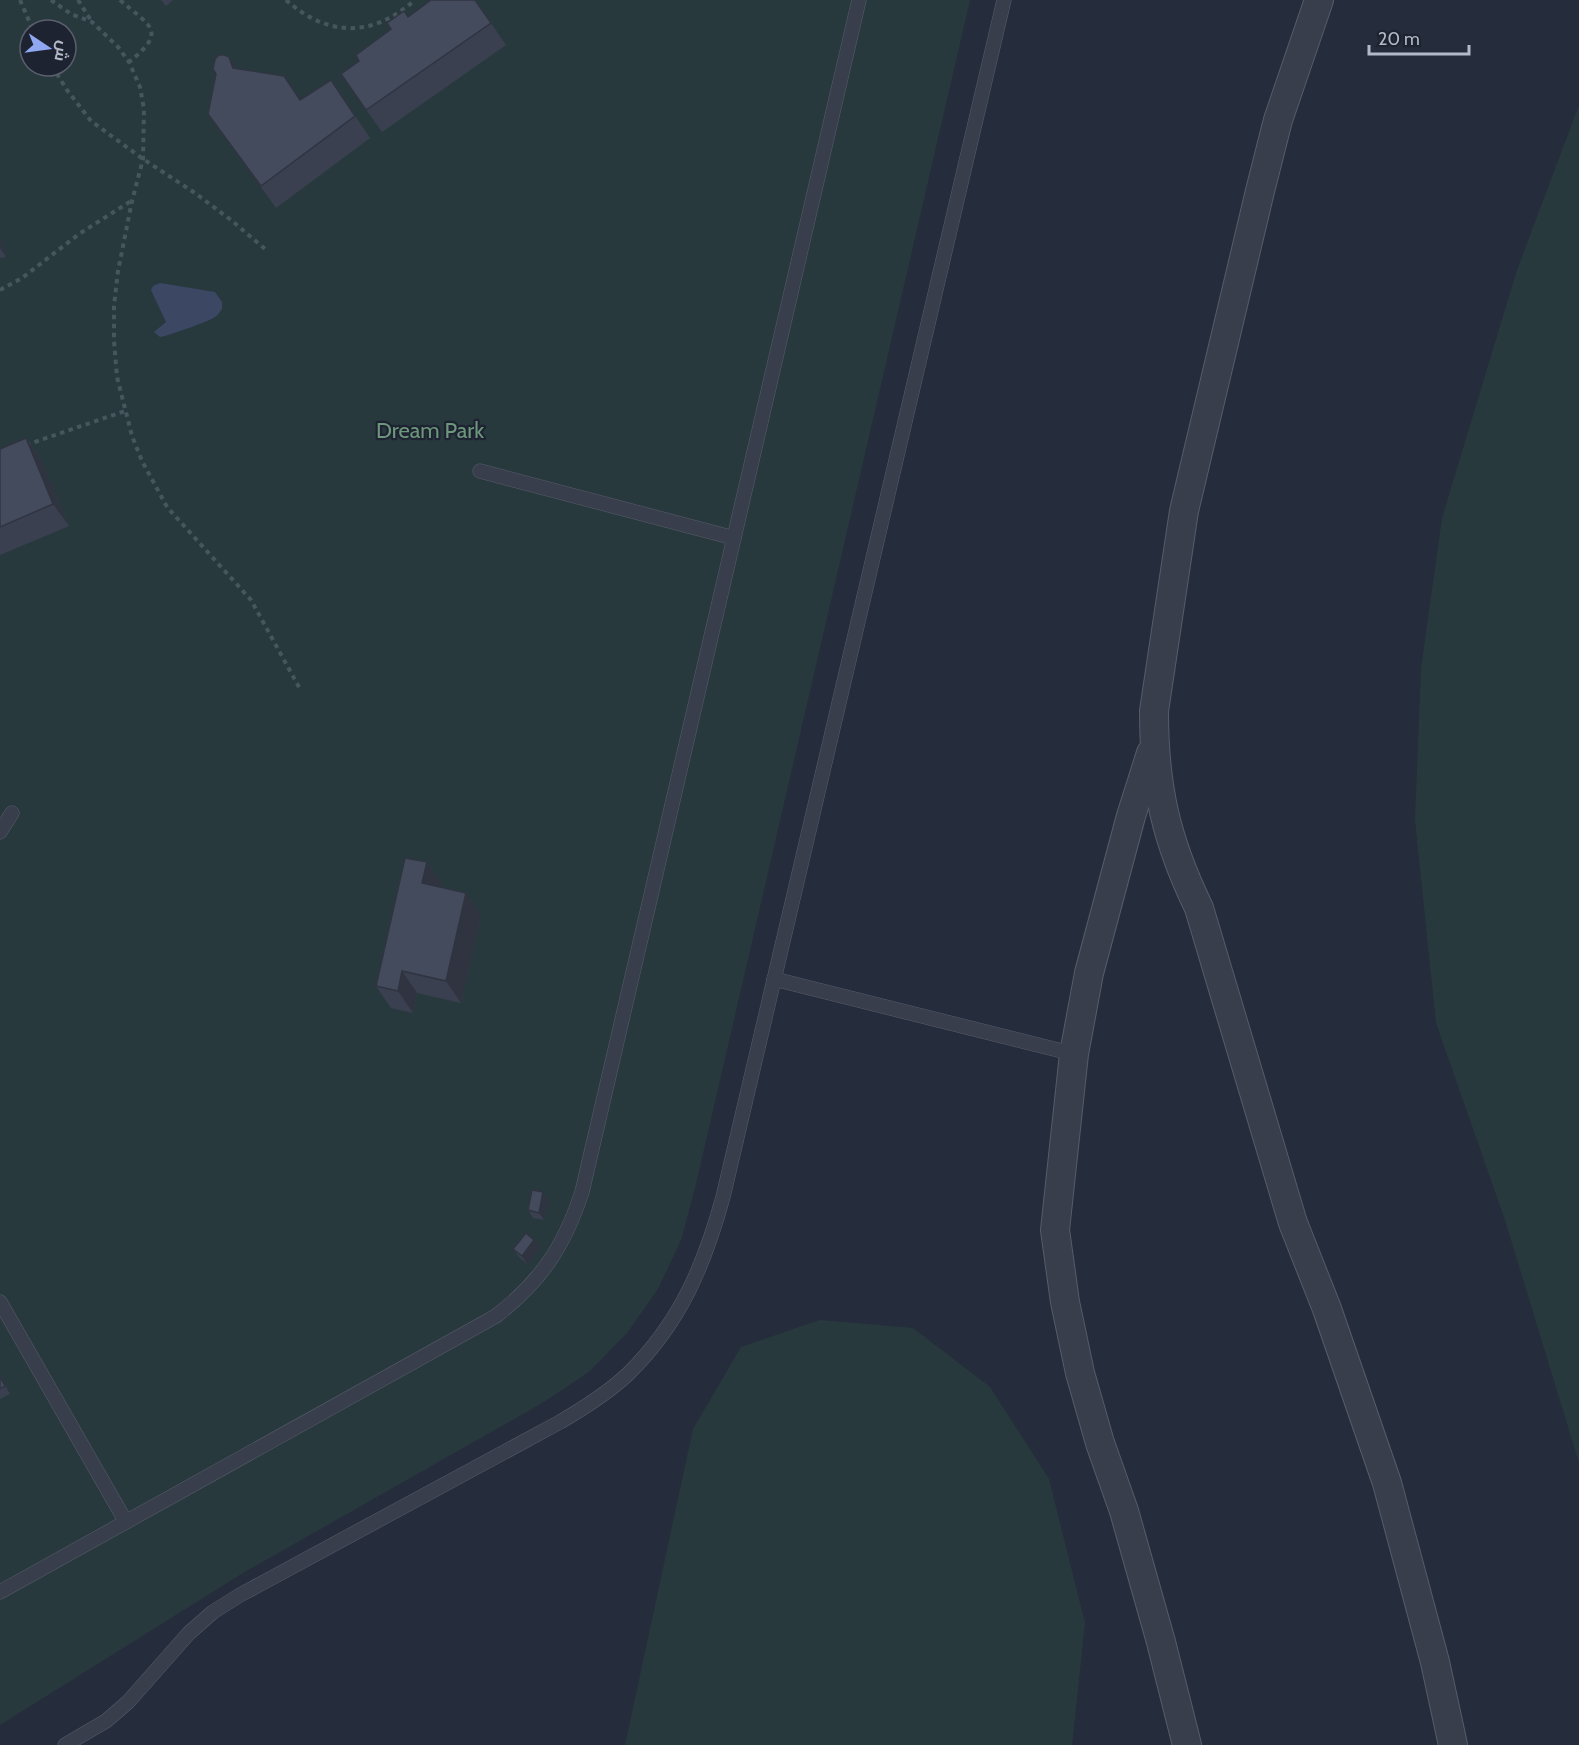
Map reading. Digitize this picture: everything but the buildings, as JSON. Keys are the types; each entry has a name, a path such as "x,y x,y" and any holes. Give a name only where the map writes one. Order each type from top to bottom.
{"street":[{"path":"1319,0 1275,130 1184,511 1154,711 1154,743 1161,805 1171,841 1183,875 1199,908 1293,1223 1354,1384 1387,1483 1435,1662 1453,1745"},
{"path":"1154,743 1131,816 1089,973 1074,1054 1055,1230 1065,1302 1080,1373 1100,1443 1124,1511 1161,1642 1186,1745"}],"lane":[{"path":"0,1592 496,1316 520,1297 542,1274 559,1250 573,1222 582,1192 859,0"},
{"path":"65,1745 82,1737 128,1702 167,1656 213,1612 595,1401 627,1375 655,1345 679,1312 712,1236 1004,0"},
{"path":"480,471 734,538"},
{"path":"0,832 12,813"},
{"path":"774,979 1074,1054"},
{"path":"0,1302 126,1522"}],"path":[{"path":"20,0 28,18"},
{"path":"51,0 71,14 92,22"},
{"path":"78,0 92,22 106,34 129,62 140,87 144,109 142,159 118,272 114,306 117,377 124,411 142,461 166,507 251,600 300,689"},
{"path":"120,0 147,21 151,28 150,44 129,62"},
{"path":"286,0 318,23 339,28 360,28 380,24 399,14 415,0"},
{"path":"60,78 91,120 142,159 213,206 265,249"},
{"path":"0,290 22,278 79,234 132,201"},
{"path":"23,447 124,411"}],"green space":[{"name":"Dream Park","path":"0,0 970,0 695,1188 681,1240 658,1289 627,1333 589,1372 544,1402 243,1573 0,1725"},
{"path":"1579,105 1579,1463 1505,1220 1436,1023 1415,820 1421,669 1442,518 1517,270"},
{"path":"820,1320 913,1328 990,1387 1049,1479 1085,1623 1072,1745 625,1745 693,1429 741,1347"}],"water":[{"path":"160,283 215,292 222,302 222,309 212,319 160,337 154,332 166,322 151,290 153,286"}]}
